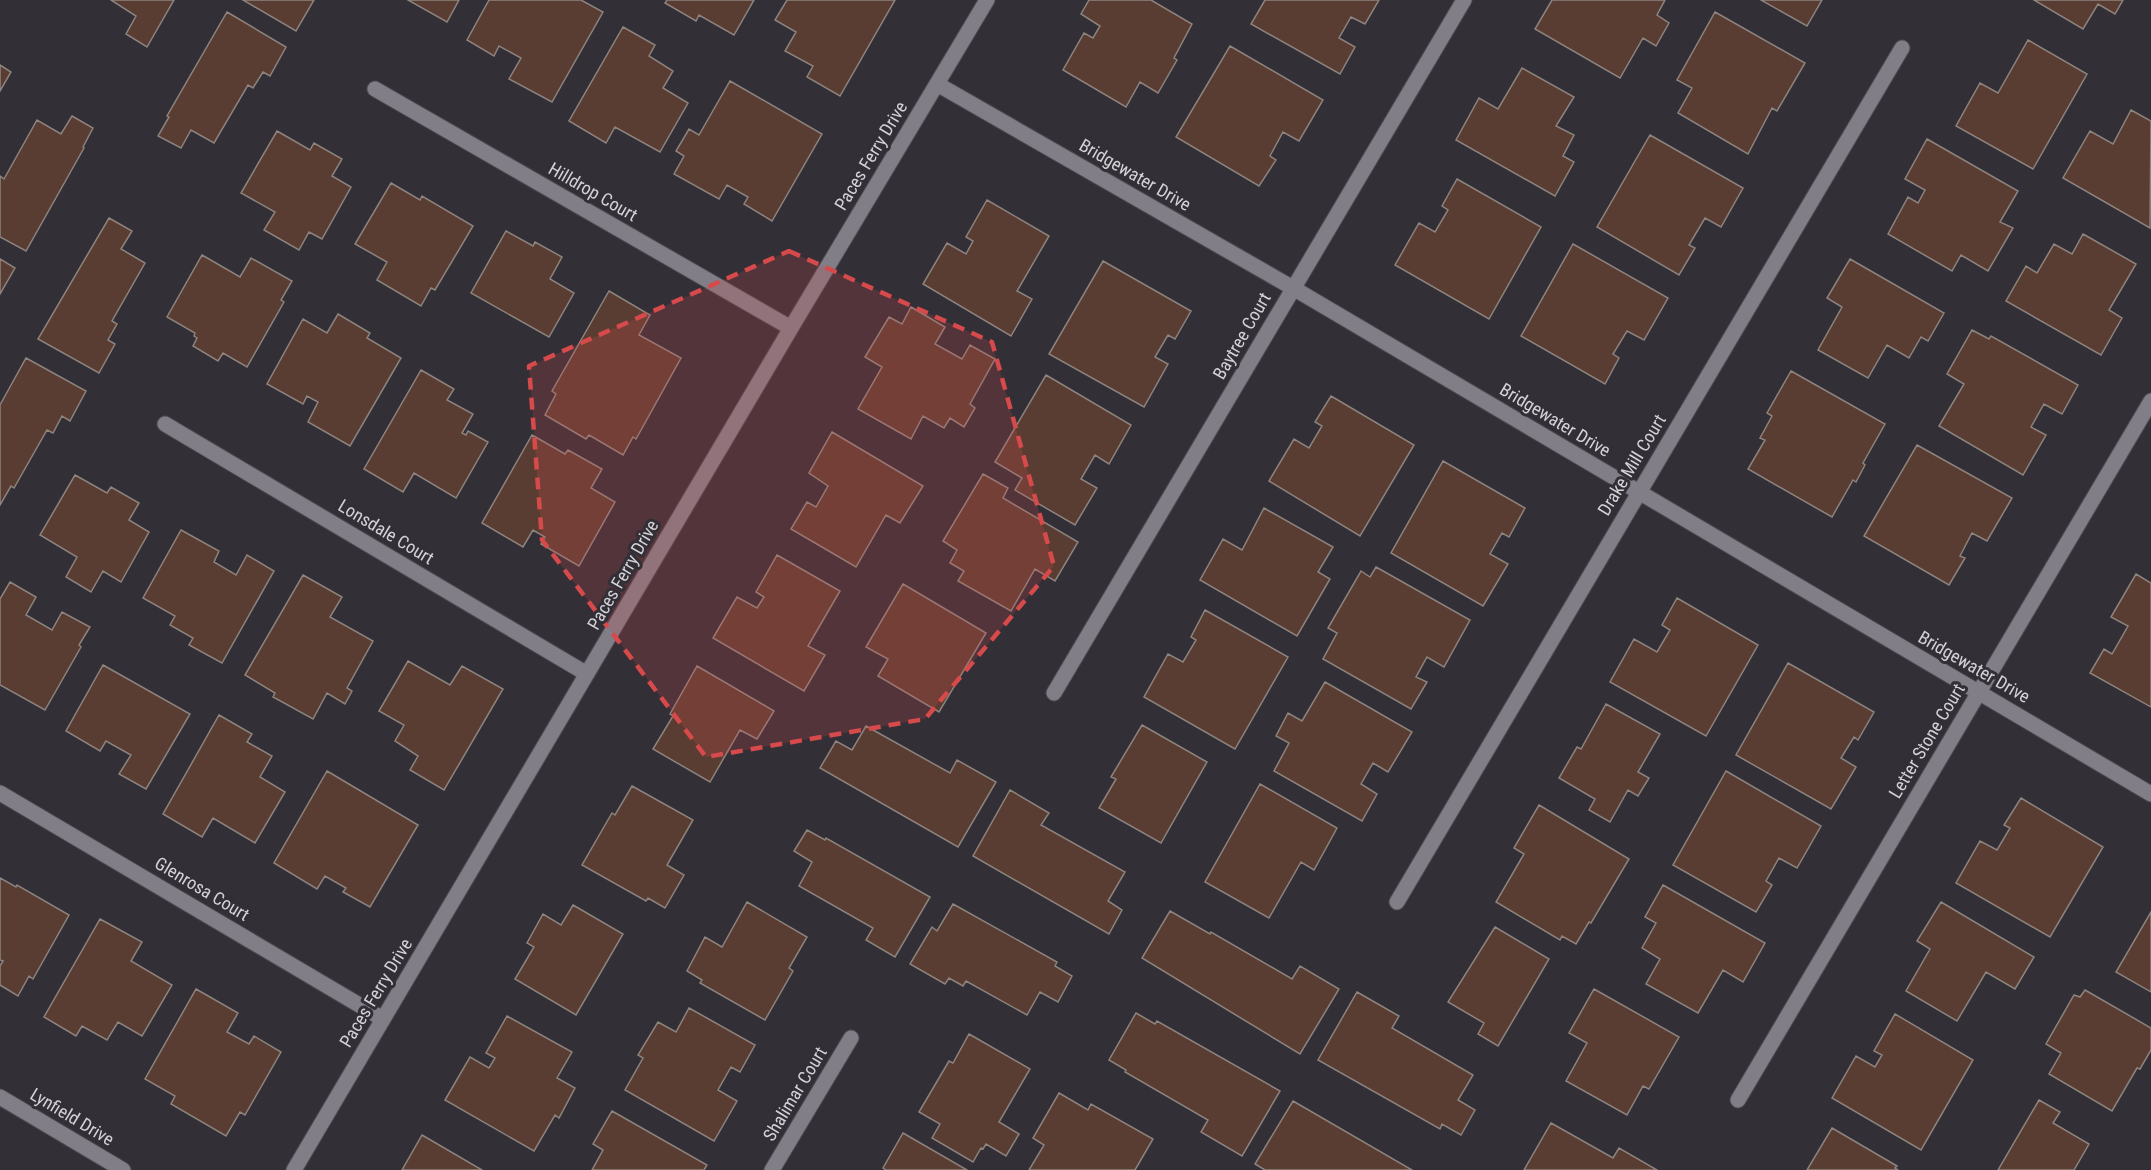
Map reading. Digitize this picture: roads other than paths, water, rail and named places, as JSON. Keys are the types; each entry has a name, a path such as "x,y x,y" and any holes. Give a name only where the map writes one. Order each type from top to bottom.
{"street":[{"name":"Paces Ferry Drive","path":"294,1170 987,0"},
{"name":"Baytree Court","path":"1054,693 1464,0"},
{"name":"Drake Mill Court","path":"1397,902 1902,48"},
{"name":"Bridgewater Drive","path":"937,84 1293,288 2151,794"},
{"name":"Hilldrop Court","path":"375,89 791,328"},
{"name":"Letter Stone Court","path":"1738,1100 2151,401"},
{"name":"Lonsdale Court","path":"165,424 587,674"},
{"name":"Glenrosa Court","path":"0,793 383,1019"},
{"name":"Shalimar Court","path":"772,1170 850,1038"},
{"name":"Lynfield Drive","path":"0,1097 123,1170"}]}
